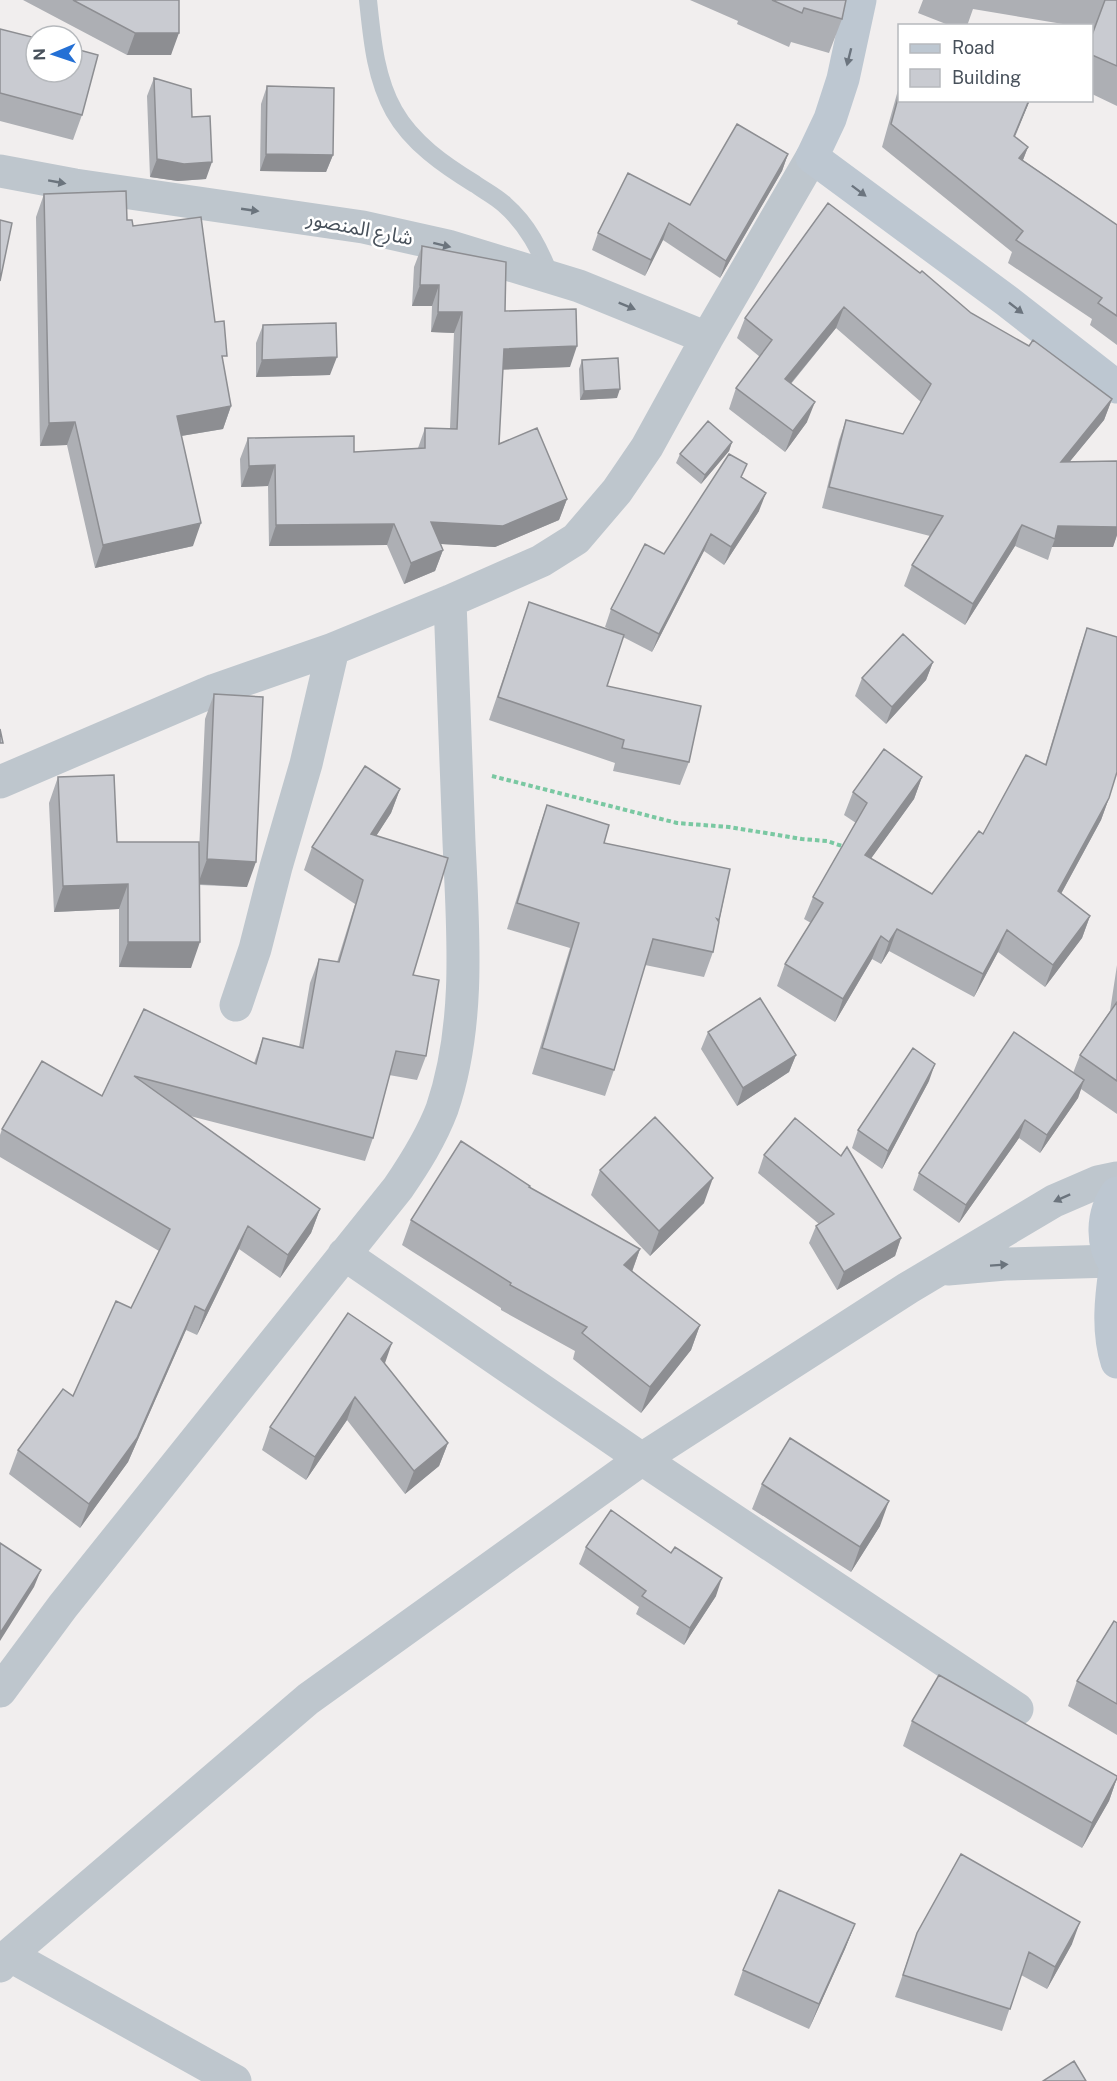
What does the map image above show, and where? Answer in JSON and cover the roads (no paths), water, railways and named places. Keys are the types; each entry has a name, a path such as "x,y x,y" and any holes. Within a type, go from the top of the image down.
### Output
{"street":[{"path":"0,782 215,690 333,649 450,601 541,561 576,539 618,491 647,447 812,157 830,119 843,79 860,0"},
{"path":"812,157 1117,387"},
{"name":"شارع المنصور","path":"0,171 75,185 363,227 448,246 579,286 707,338"},
{"path":"0,1691 63,1606 398,1188 424,1148 442,1109 454,1062 462,993 450,601"},
{"path":"236,1005 255,949 306,764 333,649"},
{"path":"236,2081 5,1961 308,1699 642,1459 908,1288 1054,1201 1098,1182 1117,1178"},
{"path":"1117,1193 1105,1220 1105,1241 1115,1263 1111,1293 1111,1325 1117,1362"},
{"path":"344,1254 642,1459 1017,1709"},
{"path":"940,1269 1005,1264 1115,1263"}],"lane":[{"path":"368,0 373,46 382,84 395,112 417,141 436,159 504,204 526,227 539,247 551,278"}]}
